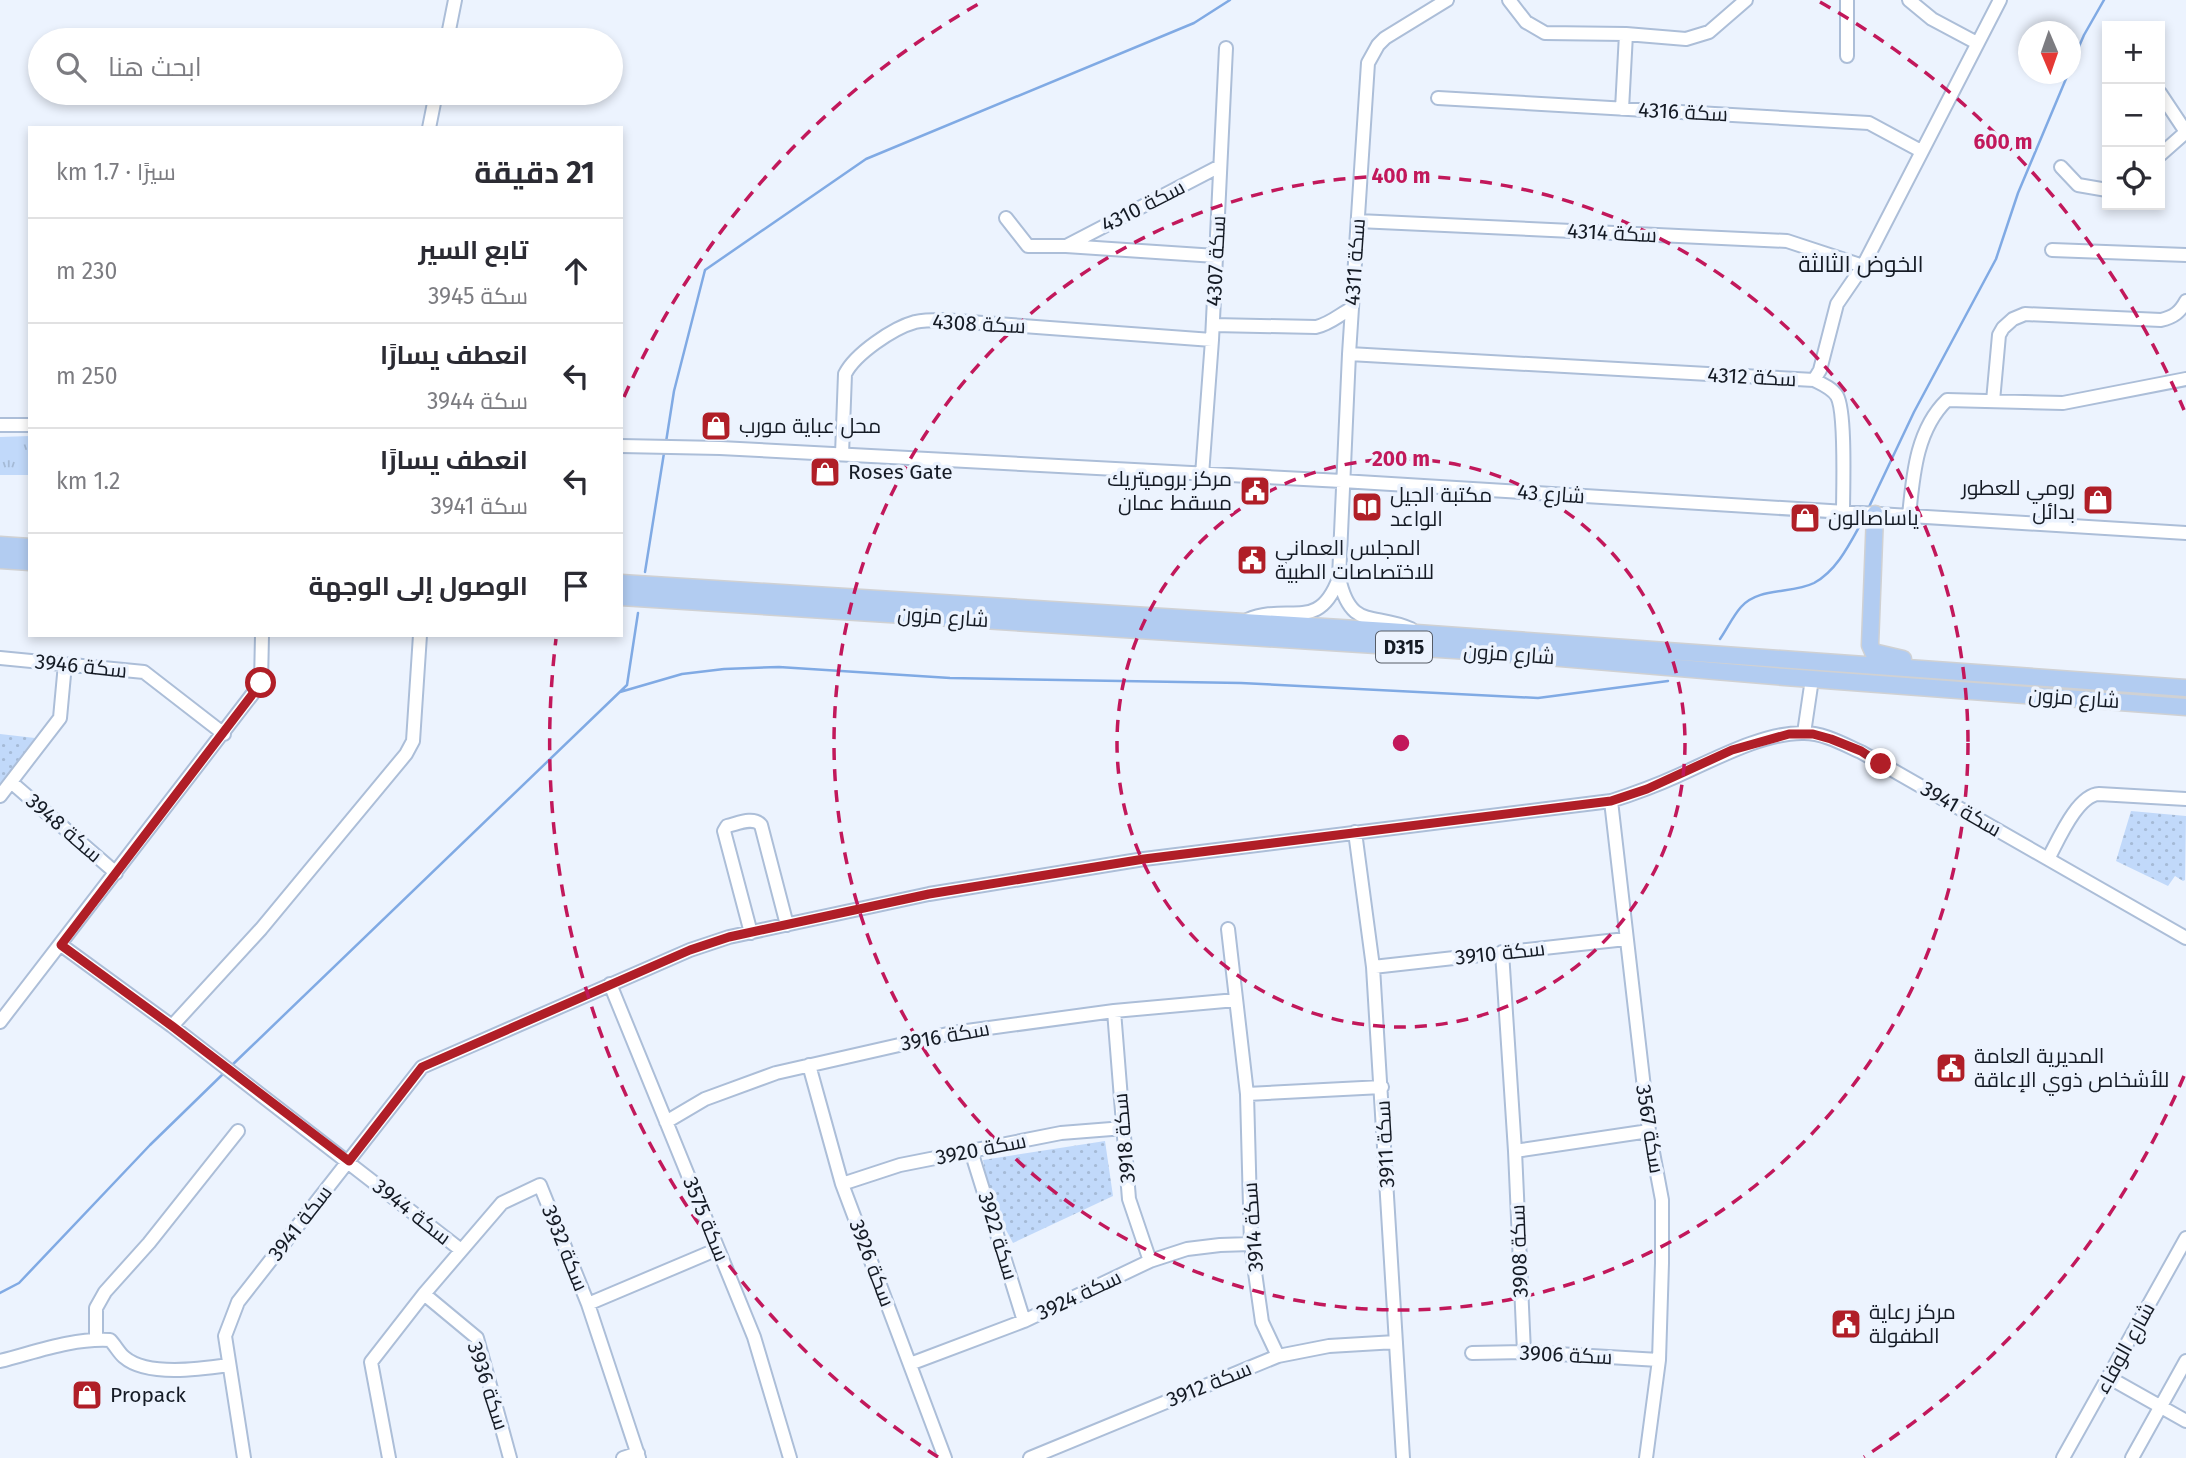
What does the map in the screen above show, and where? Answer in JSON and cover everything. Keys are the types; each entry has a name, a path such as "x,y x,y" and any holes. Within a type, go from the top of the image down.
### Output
{"main road":[{"path":"1875,514 1870,645 1873,652 1887,657 2037,677"},
{"path":"0,545 28,547"},
{"path":"0,560 28,562"},
{"name":"شارع مزون","path":"623,583 1243,621 2186,688"},
{"name":"شارع مزون","path":"623,597 1501,653 2186,706"}],"street":[{"path":"449,28 455,0"},
{"name":"سكة 4311","path":"1339,578 1349,354 1368,63 1385,38 1447,0"},
{"path":"1509,0 1526,22 1545,33 1626,34 1686,39 1709,32 1746,0"},
{"path":"1847,0 1847,56"},
{"path":"1909,0 1932,19 1977,43"},
{"name":"سكة 4312","path":"1349,354 1814,380 1821,370 1837,304 1863,265 2000,0"},
{"path":"1622,109 1626,34"},
{"name":"سكة 4307","path":"1202,475 1213,325 1226,48"},
{"name":"سكة 4316","path":"1438,98 1869,124 1921,151"},
{"path":"2165,100 2186,132 2165,151"},
{"path":"429,126 434,105"},
{"name":"سكة 4310","path":"1066,246 1220,166"},
{"path":"2061,167 2078,185 2102,189"},
{"name":"سكة 4310","path":"1006,218 1028,246 1216,256"},
{"name":"سكة 4314","path":"1358,221 1787,242 1863,265"},
{"path":"2052,250 2186,255"},
{"path":"1993,401 1999,335 2016,317 2043,314 2161,320 2173,317 2186,301"},
{"path":"1213,325 1316,327 1329,324 1352,308"},
{"name":"سكة 4308","path":"842,454 845,374 850,363 900,328 913,323 942,320 1212,340"},
{"path":"1909,516 1919,449 1943,404 1954,399 2063,403 2186,379"},
{"path":"1814,380 1828,387 1838,400 1843,444 1843,512"},
{"path":"0,425 28,425"},
{"name":"شارع 43","path":"623,446 842,454 1342,481 2186,533"},
{"path":"1243,621 1272,613 1304,613 1316,610 1330,598 1339,578"},
{"path":"1339,578 1346,599 1357,613 1366,618 1398,624 1418,633"},
{"path":"0,1022 261,683 262,637"},
{"path":"172,1026 261,929 406,754 413,741 420,637"},
{"name":"سكة 3946","path":"0,658 144,672 224,734"},
{"name":"سكة 3948","path":"0,796 60,718 65,664"},
{"path":"1804,733 1812,679"},
{"name":"سكة 3941","path":"244,1458 225,1336 238,1302 422,1067 690,950 751,933 929,894 1131,861 1611,801 1647,789 1732,750 1789,734 1804,733 1831,739 1861,751 2184,934"},
{"name":"سكة 3948","path":"11,782 116,873"},
{"path":"2048,859 2079,804 2090,796 2186,799"},
{"name":"سكة 3567","path":"1611,801 1649,1131 1662,1200 1659,1360 1646,1458"},
{"path":"751,933 724,831 727,826 752,820 761,825 788,925"},
{"name":"سكة 3911","path":"1355,832 1373,967 1403,1458"},
{"name":"سكة 3914","path":"1228,929 1247,1094 1251,1244 1262,1322 1278,1356"},
{"name":"سكة 3910","path":"1373,967 1626,939"},
{"name":"سكة 3944","path":"61,945 172,1026 461,1250"},
{"name":"سكة 3908","path":"1502,952 1524,1352"},
{"name":"سكة 3575","path":"610,984 754,1336 790,1458"},
{"name":"سكة 3916","path":"666,1122 705,1098 776,1073 952,1033 1114,1011 1236,1000"},
{"name":"سكة 3918","path":"1114,1011 1129,1199 1150,1261"},
{"name":"سكة 3926","path":"809,1065 842,1184 945,1458"},
{"path":"1247,1094 1382,1087"},
{"name":"سكة 3920","path":"842,1184 900,1165 1061,1133 1124,1128"},
{"path":"96,1340 96,1308 105,1292 149,1243 237,1131"},
{"path":"1515,1151 1649,1131"},
{"name":"سكة 3922","path":"971,1151 1024,1321"},
{"name":"سكة 3932","path":"389,1458 371,1362 424,1294 502,1203 540,1185 588,1304 638,1455"},
{"name":"شارع الوفاء","path":"2063,1458 2186,1238"},
{"name":"سكة 3924","path":"910,1364 1024,1321 1150,1261 1188,1249 1251,1244"},
{"name":"سكة 3932","path":"588,1304 718,1249"},
{"name":"سكة 3936","path":"424,1294 477,1338 510,1458"},
{"path":"0,1361 76,1340 110,1340 124,1358 148,1367 187,1371 228,1365"},
{"name":"سكة 3912","path":"1030,1458 1278,1356 1329,1346 1396,1342"},
{"name":"سكة 3906","path":"1472,1353 1524,1352 1659,1360"},
{"path":"2132,1458 2186,1361"},
{"path":"2108,1377 2186,1421"},
{"path":"623,1458 638,1455"}],"green space":[{"path":"28,436 28,475 0,475 0,437"},
{"path":"0,734 35,738 0,784"},
{"path":"2131,811 2186,816 2185,880 2175,876 2168,886 2116,861"},
{"path":"1105,1141 1113,1196 1013,1243 991,1202 983,1160"}],"waterway":[{"path":"666,442 674,391 705,270 866,159 1194,23 1230,0"},
{"path":"2081,42 2104,0"},
{"path":"1868,509 1914,412 1996,259 2018,193 2064,84"},
{"path":"645,572 664,453"},
{"path":"1720,639 1738,611 1756,596 1805,586 1823,577 1843,554 1864,518"},
{"path":"230,1067 627,685 638,613"},
{"path":"620,692 682,674 779,667 950,678 1241,683 1538,698 1668,681"},
{"path":"0,1293 19,1283 150,1145 225,1072"}],"place":[{"name":"محل عباية مورب","path":"716,426"},
{"name":"Roses Gate","path":"825,472"},
{"name":"مركز بروميتريك مسقط عمان","path":"1255,491"},
{"name":"رومي للعطور بدائل","path":"2098,500"},
{"name":"مكتبة الجيل الواعد","path":"1367,507"},
{"name":"ياساصالون","path":"1805,518"},
{"name":"المجلس العماني للاختصاصات الطبية","path":"1252,560"},
{"name":"المديرية العامة للأشخاص ذوي الإعاقة","path":"1951,1068"},
{"name":"مركز رعاية الطفولة","path":"1846,1324"},
{"name":"Propack","path":"87,1395"}],"district":[{"name":"الخوض الثالثة","path":"1861,264"}],"route":[{"path":"261,683 61,945 349,1161 422,1067 690,950 729,937 929,894 1144,859 1611,801 1678,776 1732,750 1789,734 1813,734 1831,739 1861,751 1881,764"}]}
